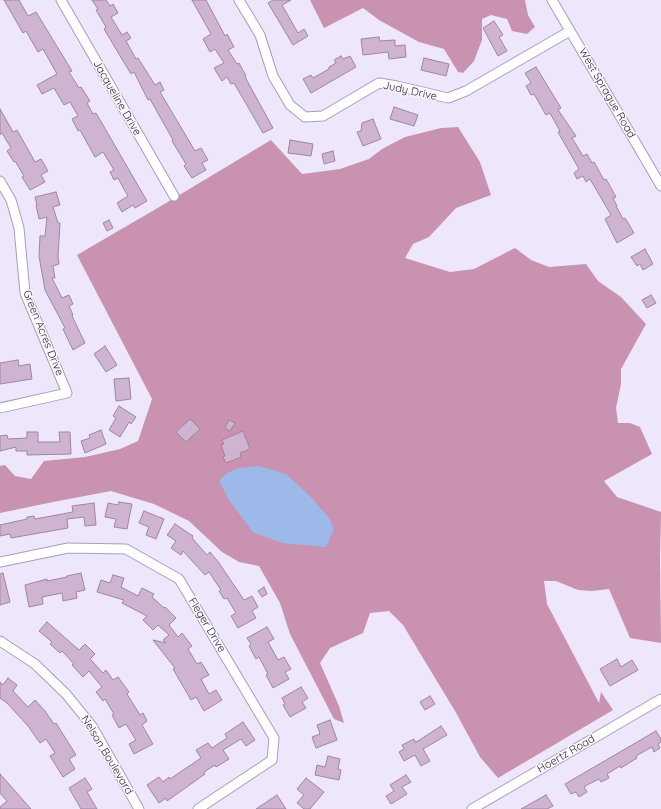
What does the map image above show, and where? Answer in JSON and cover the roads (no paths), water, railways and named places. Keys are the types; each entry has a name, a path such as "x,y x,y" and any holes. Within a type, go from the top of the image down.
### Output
{"street":[{"name":"Jacqueline Drive","path":"61,0 174,196"},
{"name":"Judy Drive","path":"238,0 260,35 276,82 290,105 305,117 322,116 379,83 448,98 466,91 570,31"},
{"name":"West Sprague Road","path":"552,0 661,186"},
{"name":"Green Acres Drive","path":"0,181 11,200 19,228 25,293 68,393 0,408"},
{"name":"Fleger Drive","path":"0,562 68,548 126,549 179,579 274,738 272,760 198,809"},
{"name":"Nelson Boulevard","path":"0,641 34,664 66,694 92,726 139,809"},
{"name":"Hoertz Road","path":"472,809 661,699"}],"water":[{"path":"259,466 286,474 311,497 329,518 334,529 326,547 282,543 253,532 229,500 219,481 227,473 239,468"}]}
